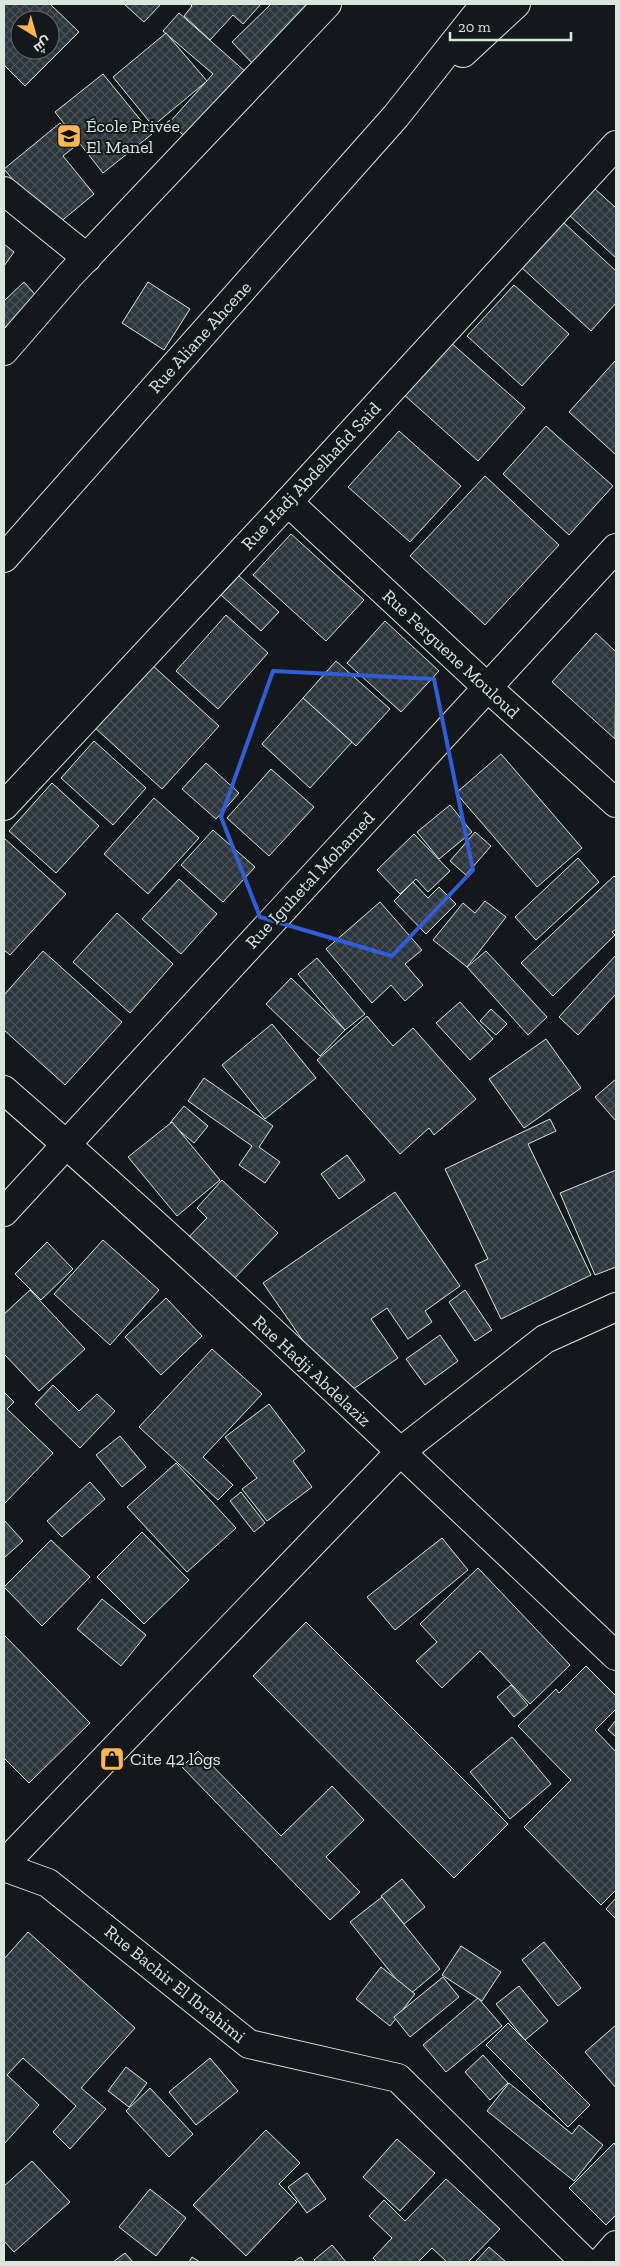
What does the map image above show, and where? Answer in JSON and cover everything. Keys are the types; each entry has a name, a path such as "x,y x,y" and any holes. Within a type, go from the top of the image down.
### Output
{"street":[{"path":"4,351 86,258 328,4"},
{"name":"Rue Aliane Ahcene","path":"4,558 396,116 485,4"},
{"name":"Rue Aliane Ahcene","path":"396,116 516,4"},
{"name":"Rue Hadj Abdelhafid Said","path":"4,806 288,502 616,145"},
{"path":"4,191 86,258"},
{"name":"Rue Ferguene Mouloud","path":"288,502 616,804"},
{"name":"Rue Iguhetal Mohamed","path":"4,1212 616,548"},
{"name":"Rue Hadji Abdelaziz","path":"4,1090 400,1452 616,1656"},
{"path":"4,1865 400,1452 545,1339 616,1307"},
{"name":"Rue Bachir El Ibrahimi","path":"4,1865 48,1883 249,2044 398,2078 586,2262"},
{"path":"600,2262 616,2245"}],"highlighted area":[{"path":"273,671 434,679 473,870 392,956 260,917 221,817"}],"building":[{"path":"4,4 50,4 56,10 10,10 10,60 51,60 25,86 4,65"},
{"path":"124,4 161,4 144,22"},
{"path":"190,4 261,4 243,24 233,15 210,40 184,16 192,6"},
{"path":"271,4 314,4 253,64 232,42"},
{"path":"179,13 247,73 188,139 169,123 213,74 163,31"},
{"path":"60,14 79,32 60,51"},
{"path":"166,33 207,81 153,126 113,77"},
{"path":"103,74 152,134 103,173 55,112"},
{"path":"60,123 78,144 63,156 94,194 53,228 4,169"},
{"path":"594,188 616,208 616,258 569,215"},
{"path":"562,221 616,271 616,303 591,331 521,267"},
{"path":"4,244 14,252 4,266"},
{"path":"24,282 40,300 4,334 4,301"},
{"path":"148,282 190,309 164,350 122,323"},
{"path":"514,285 569,334 522,386 467,336"},
{"path":"449,341 525,408 478,461 402,393"},
{"path":"616,361 616,455 569,412"},
{"path":"546,426 613,486 569,535 503,474"},
{"path":"399,431 461,486 410,542 348,487"},
{"path":"485,476 559,545 485,625 410,556"},
{"path":"291,534 364,600 326,641 253,575"},
{"path":"239,576 279,612 261,631 221,595"},
{"path":"226,615 268,653 218,709 176,671"},
{"path":"385,621 439,671 401,712 347,663"},
{"path":"596,633 616,652 615,739 552,682"},
{"path":"336,661 390,709 356,746 303,698"},
{"path":"151,664 219,726 162,789 94,727"},
{"path":"303,698 352,742 310,788 262,744"},
{"path":"94,741 146,788 113,825 61,778"},
{"path":"501,754 582,848 537,887 456,793"},
{"path":"206,763 239,793 216,819 182,789"},
{"path":"271,769 314,807 269,856 227,818"},
{"path":"52,783 99,826 56,873 9,831"},
{"path":"154,798 199,838 148,894 104,854"},
{"path":"450,805 472,832 439,859 417,832"},
{"path":"213,830 255,867 223,902 181,865"},
{"path":"475,832 491,846 466,875 450,861"},
{"path":"414,834 450,871 428,892 416,879 400,894 377,870"},
{"path":"4,838 66,894 10,955 4,950"},
{"path":"578,858 599,882 536,940 515,917"},
{"path":"614,876 616,878 616,929 612,932 615,935 553,996 521,963"},
{"path":"179,879 217,914 181,954 142,919"},
{"path":"413,882 428,898 439,887 456,904 426,934 394,901"},
{"path":"485,901 506,917 467,967 433,940 463,903 475,913"},
{"path":"380,902 422,950 405,964 423,985 405,1001 391,985 372,1003 326,949"},
{"path":"117,913 173,964 130,1013 73,962"},
{"path":"43,951 122,1022 65,1085 4,1030 4,995"},
{"path":"486,951 547,1017 528,1035 467,967"},
{"path":"616,955 616,994 578,1035 559,1017"},
{"path":"317,958 365,1014 345,1030 298,974"},
{"path":"291,978 345,1030 320,1056 266,1004"},
{"path":"460,1002 493,1039 470,1060 436,1023"},
{"path":"491,1009 507,1024 496,1035 480,1021"},
{"path":"367,1016 393,1046 413,1028 476,1099 434,1135 429,1128 400,1154 317,1060"},
{"path":"272,1024 316,1078 265,1119 222,1065"},
{"path":"546,1039 581,1088 524,1128 489,1079"},
{"path":"204,1078 273,1126 259,1147 280,1162 265,1183 239,1165 252,1146 188,1101"},
{"path":"616,1079 616,1121 595,1097"},
{"path":"184,1106 208,1126 194,1143 170,1123"},
{"path":"550,1119 556,1131 528,1144 591,1275 501,1319 475,1265 488,1259 445,1169"},
{"path":"172,1122 220,1180 177,1216 128,1157"},
{"path":"347,1155 365,1180 339,1199 321,1174"},
{"path":"616,1170 616,1267 595,1275 560,1193"},
{"path":"222,1180 278,1233 230,1283 185,1241 207,1218 197,1208"},
{"path":"395,1192 460,1286 425,1311 432,1322 408,1339 387,1308 371,1319 398,1358 342,1397 263,1283"},
{"path":"103,1240 159,1290 110,1345 54,1294"},
{"path":"47,1242 73,1269 41,1300 15,1274"},
{"path":"30,1290 85,1349 39,1391 4,1354 4,1314"},
{"path":"465,1290 492,1330 475,1341 449,1302"},
{"path":"166,1298 202,1336 161,1375 125,1337"},
{"path":"440,1335 458,1361 425,1385 406,1359"},
{"path":"212,1349 262,1394 203,1457 233,1485 218,1500 139,1427"},
{"path":"53,1385 79,1411 97,1394 115,1411 80,1448 35,1404"},
{"path":"4,1392 14,1402 7,1409 53,1453 4,1504"},
{"path":"269,1404 305,1451 293,1461 312,1487 267,1521 242,1489 257,1478 225,1437"},
{"path":"120,1436 146,1467 122,1487 96,1455"},
{"path":"176,1463 236,1528 187,1572 127,1507"},
{"path":"90,1482 105,1499 62,1537 47,1521"},
{"path":"241,1492 265,1523 254,1532 230,1501"},
{"path":"4,1520 23,1541 4,1558"},
{"path":"142,1532 189,1580 144,1624 97,1577"},
{"path":"442,1538 468,1570 395,1630 367,1597"},
{"path":"51,1540 90,1577 42,1626 4,1587"},
{"path":"478,1568 570,1665 530,1704 480,1651 442,1688 416,1661 437,1642 420,1624"},
{"path":"102,1599 146,1635 121,1666 77,1629"},
{"path":"306,1622 508,1824 454,1878 253,1676"},
{"path":"4,1635 90,1723 29,1783 4,1758"},
{"path":"586,1666 616,1696 616,1709 595,1730 616,1752 616,1890 601,1905 524,1827 571,1780 518,1726 556,1689 559,1693"},
{"path":"511,1685 528,1705 514,1717 497,1697"},
{"path":"616,1720 616,1737 608,1730"},
{"path":"512,1737 551,1784 510,1819 470,1772"},
{"path":"198,1751 281,1836 332,1786 364,1820 326,1857 360,1892 330,1920 182,1767"},
{"path":"402,1879 425,1907 404,1924 381,1896"},
{"path":"382,1897 440,1969 409,1995 350,1922"},
{"path":"616,1898 616,1919 606,1909"},
{"path":"28,1932 135,2028 81,2088 106,2109 70,2149 53,2132 76,2106 23,2058 7,2075 39,2105 4,2144 4,1959"},
{"path":"544,1942 581,1988 558,2006 522,1960"},
{"path":"461,1946 501,1972 482,2001 442,1975"},
{"path":"381,1967 415,1994 390,2026 356,1999"},
{"path":"443,1977 459,1997 410,2037 394,2017"},
{"path":"519,1986 548,2021 525,2040 496,2004"},
{"path":"478,1998 502,2026 446,2072 423,2045"},
{"path":"508,2023 590,2105 568,2127 486,2045"},
{"path":"616,2025 616,2088 585,2052"},
{"path":"483,2055 508,2083 490,2100 465,2072"},
{"path":"210,2058 238,2091 196,2125 169,2092"},
{"path":"126,2067 147,2083 129,2107 108,2091"},
{"path":"509,2083 572,2134 579,2125 603,2145 574,2181 487,2111"},
{"path":"150,2088 193,2134 169,2157 126,2111"},
{"path":"266,2130 300,2163 279,2184 297,2202 246,2256 193,2205"},
{"path":"397,2139 435,2173 400,2211 363,2177"},
{"path":"614,2143 616,2146 616,2215 606,2225 569,2188"},
{"path":"32,2161 70,2202 14,2252 4,2241 4,2186"},
{"path":"307,2173 326,2199 307,2213 288,2187"},
{"path":"446,2179 500,2229 468,2262 447,2262 432,2248 418,2262 377,2262 373,2258 392,2238 369,2216 384,2200 405,2221"},
{"path":"150,2189 186,2218 156,2256 119,2227"},
{"path":"332,2245 346,2262 316,2262 314,2260"},
{"path":"489,2247 506,2262 475,2262"},
{"path":"125,2253 133,2262 113,2262"},
{"path":"192,2257 200,2262 189,2262"},
{"path":"301,2257 304,2262 293,2262"}],"place":[{"name":"École Privée El Manel","path":"69,136"},
{"name":"Cite 42 logs","path":"112,1759"}]}
